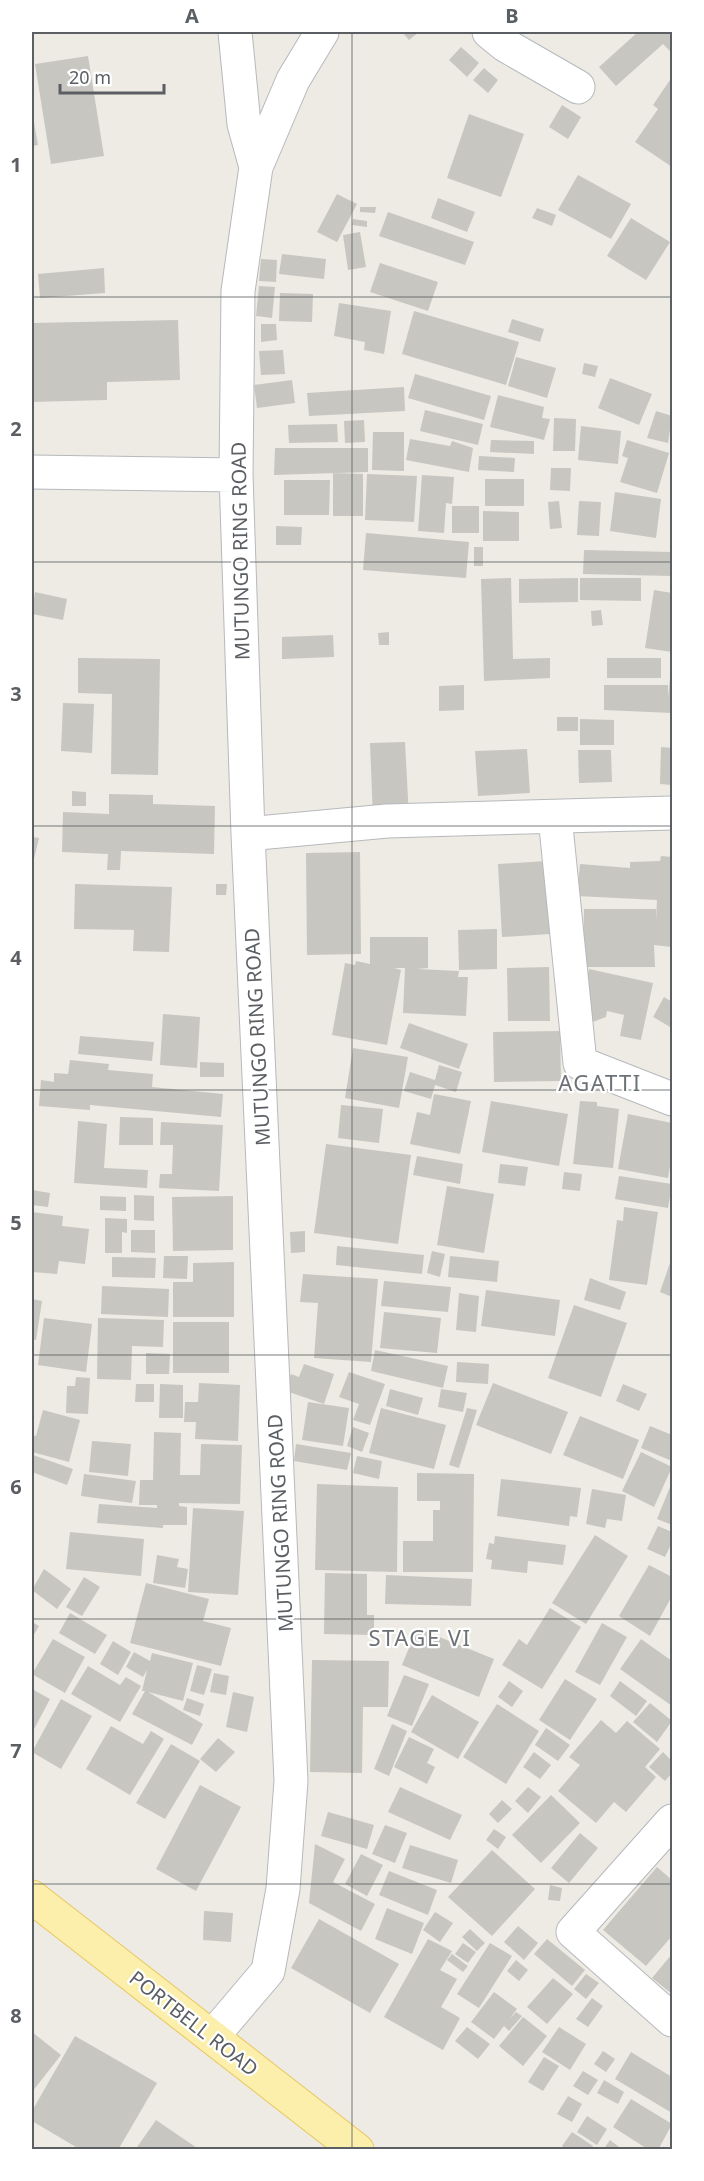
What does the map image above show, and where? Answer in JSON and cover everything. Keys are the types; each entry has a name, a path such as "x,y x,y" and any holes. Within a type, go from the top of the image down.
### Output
{"main road":[{"name":"PORTBELL ROAD","path":"32,1897 212,2037 340,2144"}],"street":[{"path":"236,32 244,124 256,167"},
{"name":"MUTUNGO RING ROAD","path":"212,2037 268,1971 283,1890 291,1781 248,834 236,475 238,291 256,167 293,80 322,32"},
{"path":"489,32 505,45 578,87"},
{"path":"32,472 236,475"},
{"path":"248,834 387,821 672,813"},
{"path":"555,817 580,1063 672,1099"},
{"path":"672,1821 573,1932 672,2020"}],"building":[{"path":"402,32 419,32 409,40"},
{"path":"638,32 668,32 672,36 672,53 663,44 616,86 599,67"},
{"path":"461,47 479,63 467,77 449,60"},
{"path":"88,56 104,156 51,164 35,64"},
{"path":"484,68 498,80 488,93 473,80"},
{"path":"672,77 672,167 635,142 658,109 653,105"},
{"path":"562,105 581,117 568,139 549,127"},
{"path":"32,111 38,145 32,146"},
{"path":"469,114 524,134 501,197 447,178"},
{"path":"578,175 631,204 611,239 558,210"},
{"path":"337,194 357,204 337,242 317,232"},
{"path":"438,198 475,212 467,232 431,218"},
{"path":"360,207 376,207 375,213 360,212"},
{"path":"537,208 556,215 552,226 532,218"},
{"path":"388,212 474,242 465,265 379,236"},
{"path":"631,218 670,242 646,280 607,256"},
{"path":"353,219 367,221 367,227 352,225"},
{"path":"360,232 366,267 348,270 343,235"},
{"path":"282,254 326,259 324,279 279,274"},
{"path":"261,259 277,260 276,282 259,281"},
{"path":"380,263 438,282 428,311 370,292"},
{"path":"104,268 105,293 40,298 38,274"},
{"path":"259,286 275,287 272,318 256,316"},
{"path":"280,293 313,294 312,322 279,321"},
{"path":"339,303 391,311 384,354 364,350 365,342 334,336"},
{"path":"414,311 519,342 506,385 402,354"},
{"path":"512,319 544,329 540,342 508,332"},
{"path":"178,320 180,380 107,382 107,400 32,402 32,323"},
{"path":"261,324 276,324 277,340 261,342"},
{"path":"283,350 285,374 261,375 259,351"},
{"path":"516,357 556,368 547,398 508,386"},
{"path":"584,363 598,366 595,377 582,374"},
{"path":"415,374 491,396 484,420 408,398"},
{"path":"610,378 652,394 639,425 598,408"},
{"path":"292,380 295,403 257,408 254,385"},
{"path":"404,387 405,411 309,416 307,393"},
{"path":"498,395 544,407 542,418 550,419 544,440 490,427"},
{"path":"425,410 483,424 478,445 420,431"},
{"path":"656,411 672,416 668,443 647,438"},
{"path":"554,418 576,419 575,451 553,451"},
{"path":"364,420 365,442 345,443 344,421"},
{"path":"337,424 338,442 289,443 288,425"},
{"path":"581,426 621,431 618,464 578,460"},
{"path":"373,432 404,432 404,471 372,470"},
{"path":"410,439 450,446 452,441 473,448 469,472 406,460"},
{"path":"491,440 534,441 534,454 490,452"},
{"path":"627,440 669,453 657,493 620,482 628,458 622,456"},
{"path":"275,448 368,448 368,472 274,475"},
{"path":"479,456 515,458 514,472 478,470"},
{"path":"551,468 571,468 570,491 550,490"},
{"path":"333,473 363,474 363,516 333,516"},
{"path":"367,474 417,476 414,522 365,520"},
{"path":"422,475 454,477 452,504 446,503 444,533 418,531"},
{"path":"485,479 524,479 524,506 485,506"},
{"path":"284,480 330,480 329,515 284,515"},
{"path":"615,492 661,499 656,538 610,531"},
{"path":"559,501 562,528 550,529 548,502"},
{"path":"579,501 601,502 599,536 577,535"},
{"path":"452,506 479,506 479,533 452,533"},
{"path":"483,511 519,512 519,541 483,541"},
{"path":"276,526 302,527 301,545 276,545"},
{"path":"366,533 469,542 466,578 363,570"},
{"path":"474,547 483,547 483,566 474,566"},
{"path":"584,550 672,552 672,576 583,574"},
{"path":"511,578 513,659 550,658 550,678 484,681 481,579"},
{"path":"578,578 578,602 519,603 519,579"},
{"path":"580,578 641,578 641,601 580,600"},
{"path":"654,590 672,593 672,652 645,648"},
{"path":"35,592 67,599 63,620 32,614"},
{"path":"601,610 603,625 592,626 591,611"},
{"path":"389,632 389,645 379,645 378,633"},
{"path":"333,635 334,657 282,659 282,637"},
{"path":"78,658 160,659 158,775 111,774 112,694 78,693"},
{"path":"607,658 661,658 661,678 607,678"},
{"path":"671,667 672,713 604,710 604,685 668,685 668,698"},
{"path":"464,685 464,710 439,711 439,686"},
{"path":"63,703 94,704 92,753 61,751"},
{"path":"557,717 578,717 578,731 557,731"},
{"path":"580,719 614,720 614,745 580,745"},
{"path":"405,742 409,817 373,818 370,743"},
{"path":"661,747 672,748 672,785 660,784"},
{"path":"527,749 530,793 478,796 475,751"},
{"path":"578,750 611,750 612,782 579,783"},
{"path":"72,791 86,792 86,806 72,806"},
{"path":"109,794 153,795 153,804 215,806 214,854 121,851 120,870 107,870 108,854 62,852 63,812 109,814"},
{"path":"32,837 39,838 32,867"},
{"path":"360,852 361,954 307,955 306,853"},
{"path":"661,856 672,857 672,947 654,945 655,967 583,967 584,909 656,909 656,921 657,900 577,896 580,864 630,868 630,862 660,861"},
{"path":"546,861 550,934 502,937 498,864"},
{"path":"75,884 172,887 169,952 133,951 134,930 74,929"},
{"path":"216,884 227,884 226,895 216,895"},
{"path":"497,929 497,969 459,970 458,930"},
{"path":"370,937 428,937 428,968 417,969 459,971 458,977 468,977 466,1016 403,1013 405,968 394,968 401,970 387,1045 332,1035 345,963 355,965 356,961 370,964"},
{"path":"549,967 550,1021 508,1021 507,968"},
{"path":"589,969 653,983 641,1040 620,1036 624,1015 607,1011 606,1017 590,1023 580,1012"},
{"path":"664,997 672,1002 672,1028 653,1017"},
{"path":"163,1014 200,1017 197,1068 160,1065"},
{"path":"409,1023 468,1044 459,1069 400,1048"},
{"path":"560,1031 561,1081 494,1082 493,1032"},
{"path":"80,1036 154,1042 152,1061 78,1054"},
{"path":"353,1048 408,1057 399,1108 345,1098"},
{"path":"70,1060 109,1064 108,1070 153,1074 152,1087 223,1094 221,1117 90,1105 90,1110 39,1106 41,1080 54,1082 54,1073 68,1074"},
{"path":"200,1062 224,1063 224,1077 200,1077"},
{"path":"439,1065 462,1072 456,1092 435,1085 431,1099 404,1091 410,1072 435,1080"},
{"path":"434,1094 471,1101 460,1154 410,1144 417,1112 430,1115"},
{"path":"491,1101 568,1114 559,1166 482,1152"},
{"path":"580,1101 597,1102 597,1106 619,1109 613,1168 573,1164"},
{"path":"341,1105 383,1109 379,1143 338,1138"},
{"path":"628,1114 672,1123 672,1154 668,1178 618,1169"},
{"path":"120,1117 153,1118 153,1145 119,1145"},
{"path":"78,1121 107,1124 104,1168 148,1170 147,1188 74,1183"},
{"path":"161,1122 223,1125 219,1191 159,1188 160,1174 172,1174 173,1145 160,1145"},
{"path":"326,1144 411,1155 398,1244 314,1233"},
{"path":"417,1156 463,1164 460,1184 413,1175"},
{"path":"500,1164 528,1167 525,1186 498,1183"},
{"path":"564,1172 582,1174 580,1191 562,1189"},
{"path":"619,1176 672,1184 668,1208 615,1199"},
{"path":"447,1186 494,1194 484,1253 437,1245"},
{"path":"32,1190 50,1193 48,1207 32,1205"},
{"path":"134,1195 154,1196 154,1221 134,1220"},
{"path":"100,1196 126,1197 126,1211 100,1210"},
{"path":"233,1196 233,1250 173,1251 172,1197"},
{"path":"624,1207 658,1212 647,1285 609,1280 617,1220 623,1221"},
{"path":"32,1212 63,1216 62,1226 89,1229 85,1264 59,1261 57,1274 32,1272"},
{"path":"105,1218 127,1219 127,1233 122,1232 122,1253 105,1253"},
{"path":"131,1230 155,1230 155,1253 131,1252"},
{"path":"305,1231 305,1252 291,1253 290,1232"},
{"path":"337,1246 424,1255 422,1274 336,1265"},
{"path":"432,1251 445,1254 440,1277 427,1273"},
{"path":"164,1256 188,1256 187,1279 163,1278"},
{"path":"450,1256 499,1261 497,1282 448,1277"},
{"path":"112,1257 156,1258 155,1278 112,1277"},
{"path":"672,1257 672,1297 660,1292"},
{"path":"234,1262 234,1317 173,1317 173,1282 193,1282 193,1263"},
{"path":"303,1274 378,1279 371,1362 314,1358 318,1303 300,1302"},
{"path":"590,1278 626,1292 620,1310 584,1300"},
{"path":"384,1281 451,1287 448,1312 381,1306"},
{"path":"102,1286 169,1289 168,1317 101,1314"},
{"path":"486,1290 560,1300 555,1336 481,1326"},
{"path":"459,1293 479,1296 476,1332 456,1330"},
{"path":"32,1299 42,1301 36,1340 32,1339"},
{"path":"574,1305 627,1323 601,1397 548,1378"},
{"path":"384,1312 441,1318 437,1353 380,1348"},
{"path":"44,1318 92,1324 86,1372 38,1365"},
{"path":"98,1318 164,1320 163,1347 132,1346 131,1380 97,1379"},
{"path":"173,1322 229,1322 229,1373 173,1373"},
{"path":"375,1350 448,1366 443,1388 371,1371"},
{"path":"146,1353 170,1354 169,1374 146,1374"},
{"path":"457,1362 489,1364 488,1384 456,1382"},
{"path":"304,1364 334,1374 324,1404 286,1391 291,1374 299,1377"},
{"path":"349,1372 385,1384 370,1425 353,1420 359,1404 339,1397"},
{"path":"76,1377 90,1378 88,1414 66,1413 67,1386 75,1386"},
{"path":"199,1383 240,1385 238,1441 195,1439 196,1422 184,1422 185,1402 198,1402"},
{"path":"493,1383 568,1412 551,1454 476,1425"},
{"path":"136,1384 154,1384 154,1402 135,1402"},
{"path":"160,1384 183,1385 183,1418 159,1418"},
{"path":"623,1384 647,1394 639,1411 616,1401"},
{"path":"390,1389 423,1398 418,1415 386,1406"},
{"path":"441,1389 467,1393 463,1412 438,1407"},
{"path":"308,1402 349,1408 343,1446 302,1440"},
{"path":"381,1408 446,1425 434,1469 369,1453"},
{"path":"467,1408 477,1410 459,1468 449,1465"},
{"path":"43,1410 80,1420 69,1462 32,1452 32,1435 36,1436"},
{"path":"580,1416 639,1440 623,1479 563,1455"},
{"path":"650,1426 672,1435 672,1461 641,1448"},
{"path":"353,1427 369,1433 362,1452 347,1446"},
{"path":"154,1432 181,1433 180,1475 200,1475 201,1444 242,1445 240,1504 179,1503 179,1506 187,1507 187,1525 163,1525 163,1528 97,1523 99,1504 157,1508 157,1505 139,1505 140,1480 153,1480"},
{"path":"92,1441 131,1444 128,1476 89,1472"},
{"path":"296,1444 351,1453 347,1470 294,1461"},
{"path":"641,1452 672,1467 654,1507 622,1491"},
{"path":"33,1455 73,1469 67,1485 32,1472"},
{"path":"357,1456 382,1461 379,1479 353,1473"},
{"path":"417,1473 474,1474 473,1572 403,1572 403,1541 433,1541 433,1510 440,1510 440,1501 417,1501"},
{"path":"84,1474 136,1481 132,1503 81,1496"},
{"path":"501,1479 581,1488 577,1517 570,1516 569,1526 497,1516"},
{"path":"672,1482 672,1525 657,1519"},
{"path":"317,1484 398,1487 397,1572 315,1570"},
{"path":"592,1489 626,1495 622,1521 607,1519 605,1528 586,1524"},
{"path":"193,1508 244,1511 238,1595 188,1592"},
{"path":"658,1526 672,1532 672,1542 665,1557 647,1549"},
{"path":"70,1532 144,1539 141,1576 66,1569"},
{"path":"595,1535 628,1556 586,1624 552,1603"},
{"path":"495,1536 566,1545 563,1565 528,1561 527,1573 491,1569 492,1560 486,1559 489,1543 494,1544"},
{"path":"157,1555 179,1559 177,1567 188,1569 185,1588 153,1583"},
{"path":"649,1565 672,1577 672,1596 650,1636 619,1616"},
{"path":"44,1569 71,1589 57,1609 32,1590"},
{"path":"325,1573 367,1574 367,1615 374,1615 374,1635 324,1634"},
{"path":"386,1575 472,1579 471,1606 385,1604"},
{"path":"84,1577 100,1587 82,1616 66,1607"},
{"path":"146,1583 209,1599 203,1621 231,1628 221,1666 130,1643"},
{"path":"550,1608 581,1627 542,1689 502,1665 519,1639 527,1645"},
{"path":"70,1613 107,1635 95,1654 59,1633"},
{"path":"32,1622 39,1626 32,1638"},
{"path":"602,1623 627,1637 600,1685 575,1672"},
{"path":"417,1628 494,1659 479,1697 402,1665"},
{"path":"53,1639 85,1657 65,1693 32,1674"},
{"path":"641,1639 672,1661 672,1706 620,1669"},
{"path":"113,1641 131,1652 118,1675 100,1664"},
{"path":"134,1652 150,1661 152,1653 193,1663 183,1701 148,1692 203,1724 192,1745 132,1714 145,1691 142,1691 147,1670 143,1677 126,1667"},
{"path":"312,1660 389,1661 388,1707 363,1707 362,1773 310,1772"},
{"path":"197,1665 212,1669 204,1695 190,1691"},
{"path":"88,1666 120,1685 126,1677 141,1686 120,1722 71,1694"},
{"path":"214,1673 229,1676 226,1695 210,1692"},
{"path":"404,1675 429,1684 412,1726 387,1716"},
{"path":"565,1679 597,1699 570,1740 539,1720"},
{"path":"509,1681 523,1691 512,1707 498,1697"},
{"path":"620,1681 647,1701 636,1716 610,1696"},
{"path":"32,1689 50,1699 32,1733"},
{"path":"233,1692 254,1697 247,1732 226,1727"},
{"path":"432,1695 479,1722 458,1759 411,1732"},
{"path":"187,1698 204,1704 200,1716 183,1710"},
{"path":"61,1699 92,1716 61,1769 32,1752"},
{"path":"650,1703 672,1721 657,1742 633,1722"},
{"path":"497,1704 539,1731 506,1784 463,1757"},
{"path":"601,1720 616,1733 627,1721 660,1749 645,1767 656,1777 626,1812 614,1802 596,1823 558,1791 580,1765 569,1757"},
{"path":"392,1724 407,1731 389,1776 374,1769"},
{"path":"111,1726 143,1744 151,1731 164,1739 130,1795 86,1769"},
{"path":"546,1728 570,1745 558,1761 535,1745"},
{"path":"409,1737 434,1749 427,1763 435,1767 427,1784 394,1767"},
{"path":"218,1738 235,1752 216,1772 200,1759"},
{"path":"171,1744 200,1761 165,1819 136,1803"},
{"path":"534,1752 551,1765 540,1779 523,1767"},
{"path":"663,1752 672,1761 672,1773 665,1781 649,1767"},
{"path":"200,1785 241,1807 196,1891 156,1869"},
{"path":"400,1787 462,1815 450,1840 388,1812"},
{"path":"528,1787 541,1797 528,1813 515,1801"},
{"path":"551,1795 580,1823 541,1863 512,1835"},
{"path":"502,1800 512,1809 498,1823 489,1814"},
{"path":"328,1812 374,1825 367,1849 321,1836"},
{"path":"385,1825 407,1833 395,1863 372,1854"},
{"path":"494,1829 506,1837 498,1849 486,1840"},
{"path":"580,1833 598,1848 569,1883 551,1868"},
{"path":"315,1844 345,1859 333,1882 375,1904 361,1931 309,1903"},
{"path":"410,1845 458,1860 451,1883 402,1868"},
{"path":"492,1850 535,1889 492,1936 448,1897"},
{"path":"361,1854 383,1865 367,1896 345,1884"},
{"path":"657,1867 672,1880 672,1936 646,1966 603,1930"},
{"path":"389,1871 437,1890 428,1915 379,1895"},
{"path":"550,1885 562,1888 560,1901 548,1900"},
{"path":"387,1908 424,1923 412,1954 375,1939"},
{"path":"204,1911 233,1913 231,1942 203,1940"},
{"path":"435,1912 453,1923 440,1942 423,1930"},
{"path":"319,1919 399,1964 370,2013 291,1968"},
{"path":"518,1926 538,1943 524,1960 504,1942"},
{"path":"470,1929 485,1943 477,1951 462,1937"},
{"path":"428,1939 452,1951 440,1970 457,1979 441,2007 460,2018 443,2050 384,2017"},
{"path":"547,1939 585,1970 572,1986 534,1954"},
{"path":"463,1943 476,1952 468,1963 455,1954"},
{"path":"490,1943 512,1956 479,2008 457,1994"},
{"path":"452,1954 468,1966 463,1972 447,1960"},
{"path":"672,1954 672,1994 652,1978"},
{"path":"516,1960 528,1970 519,1981 507,1971"},
{"path":"586,1974 599,1983 586,1999 574,1989"},
{"path":"553,1978 573,1994 547,2024 527,2007"},
{"path":"494,1992 517,2009 509,2020 516,2012 522,2016 509,2031 504,2026 494,2039 471,2022"},
{"path":"592,1998 603,2006 588,2027 576,2019"},
{"path":"523,2017 547,2036 523,2066 499,2046"},
{"path":"467,2027 490,2044 478,2059 455,2041"},
{"path":"559,2027 586,2044 570,2070 542,2052"},
{"path":"32,2032 61,2055 32,2092"},
{"path":"75,2036 157,2083 118,2150 81,2150 32,2121 32,2111"},
{"path":"603,2051 615,2059 606,2072 594,2064"},
{"path":"631,2052 672,2077 672,2113 615,2079"},
{"path":"544,2057 559,2066 543,2091 528,2082"},
{"path":"583,2071 598,2080 588,2095 573,2086"},
{"path":"604,2080 624,2092 618,2104 597,2093"},
{"path":"568,2096 582,2104 572,2122 557,2114"},
{"path":"631,2099 672,2124 658,2150 649,2150 613,2127"},
{"path":"587,2116 607,2129 597,2145 577,2132"},
{"path":"156,2120 200,2150 135,2150"},
{"path":"572,2132 593,2146 590,2150 568,2150 562,2146"},
{"path":"610,2140 623,2150 603,2150"}],"district":[{"name":"AGATTI","path":"600,1082"},
{"name":"STAGE VI","path":"420,1637"}]}
